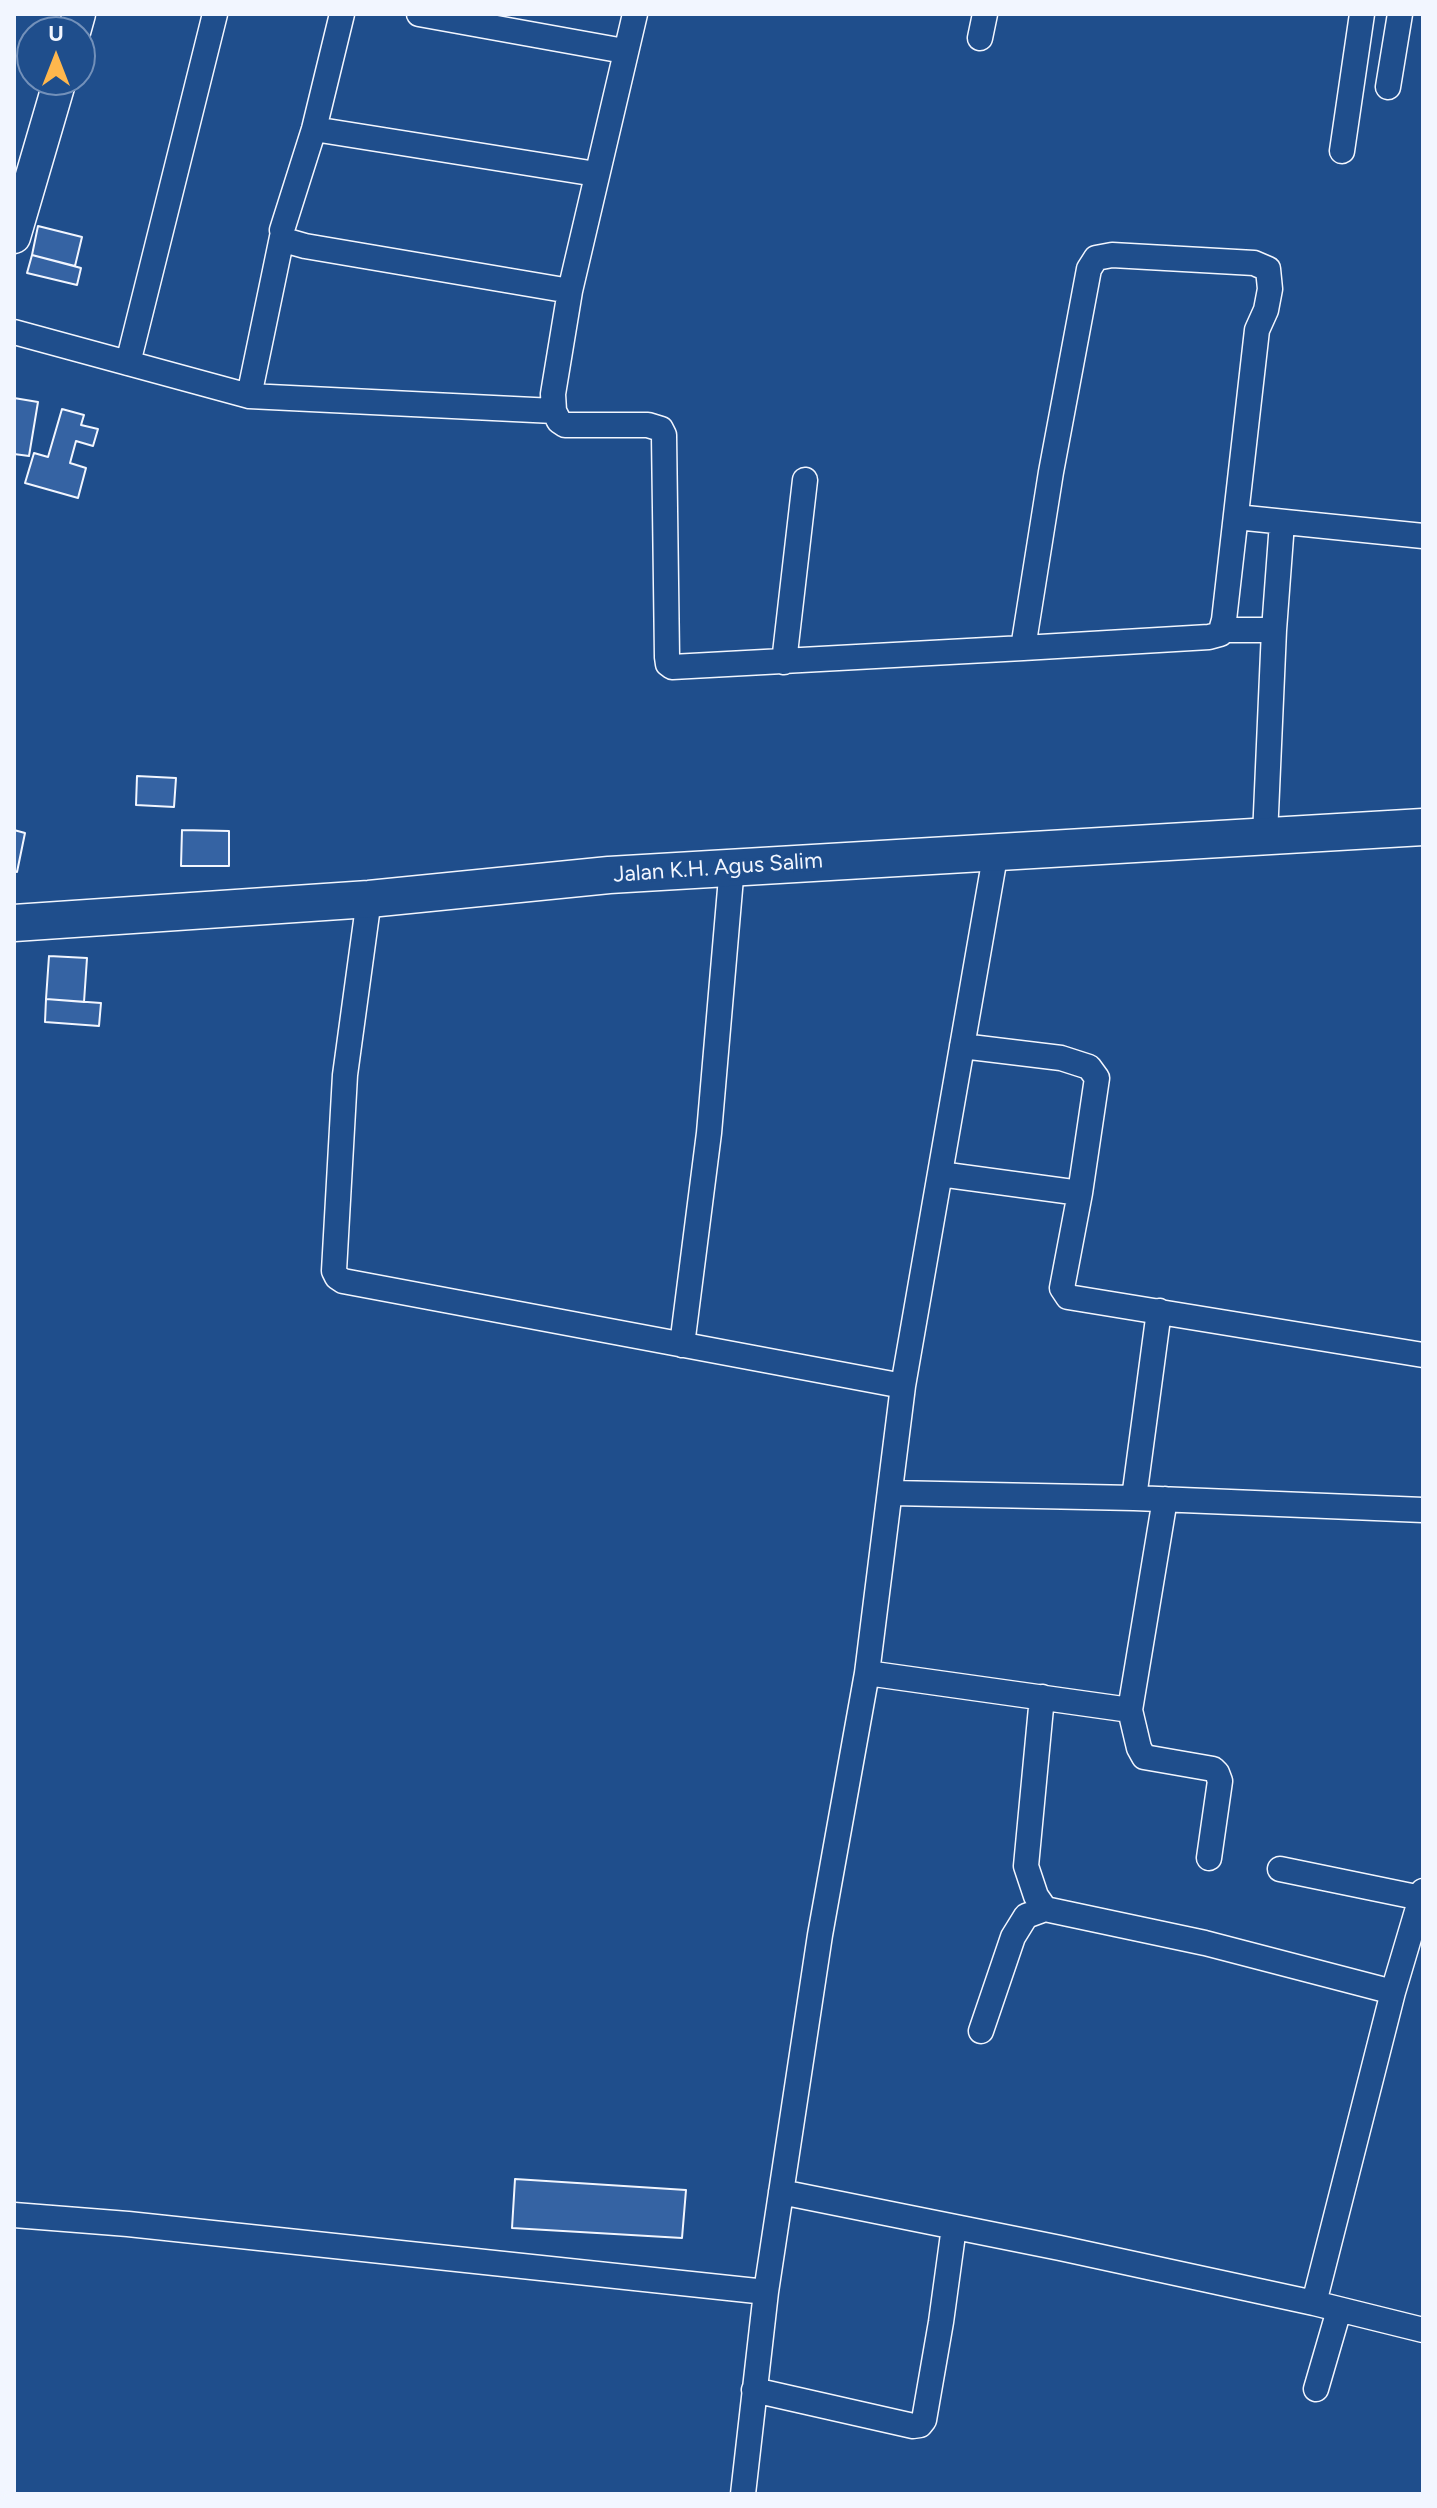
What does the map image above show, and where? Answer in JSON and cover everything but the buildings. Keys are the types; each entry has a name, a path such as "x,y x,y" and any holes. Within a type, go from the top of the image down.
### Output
{"highway":[{"name":"Jalan K.H. Agus Salim","path":"14,923 369,899 732,866 1423,827"}],"main road":[{"path":"14,237 55,96"}],"street":[{"path":"128,363 215,14"},
{"path":"249,396 282,230 314,129 342,14"},
{"path":"419,14 624,51"},
{"path":"635,14 570,291 553,394 554,411 565,425 648,425 661,429 664,435 668,664 672,667 685,668 1023,648 1216,636 1222,630 1257,330 1266,310 1270,289 1268,269 1254,263 1112,255 1096,258 1089,269 1072,354 1023,648"},
{"path":"1342,151 1362,14"},
{"path":"1388,87 1400,14"},
{"path":"314,129 596,174"},
{"path":"282,237 305,246 570,291"},
{"path":"14,332 249,396 554,411"},
{"path":"784,662 805,480"},
{"path":"1236,517 1423,536"},
{"path":"1265,836 1282,523"},
{"path":"1222,630 1274,630"},
{"path":"743,2494 766,2292 820,1935 867,1673 892,1493 903,1386 996,851"},
{"path":"682,1345 709,1133 732,866"},
{"path":"369,899 345,1075 334,1271 337,1277 343,1281 903,1386"},
{"path":"962,1046 1061,1058 1089,1067 1097,1078 1062,1288 1068,1297 1423,1355"},
{"path":"940,1174 1080,1193"},
{"path":"1134,1498 1159,1311"},
{"path":"892,1493 1134,1498 1423,1510"},
{"path":"1165,1499 1130,1710 1144,1757 1213,1769 1217,1773 1220,1781 1209,1858"},
{"path":"867,1673 1130,1710"},
{"path":"1042,1697 1026,1866 1036,1896 1045,1909"},
{"path":"1280,1869 1422,1895 1393,1992 1314,2303"},
{"path":"981,2031 1013,1937 1026,1916 1045,1909 1205,1943 1393,1992"},
{"path":"781,2192 1314,2303 1423,2330"},
{"path":"14,2215 99,2221 766,2292"},
{"path":"754,2390 913,2426 920,2425 924,2420 954,2227"},
{"path":"1316,2389 1339,2310"}]}
